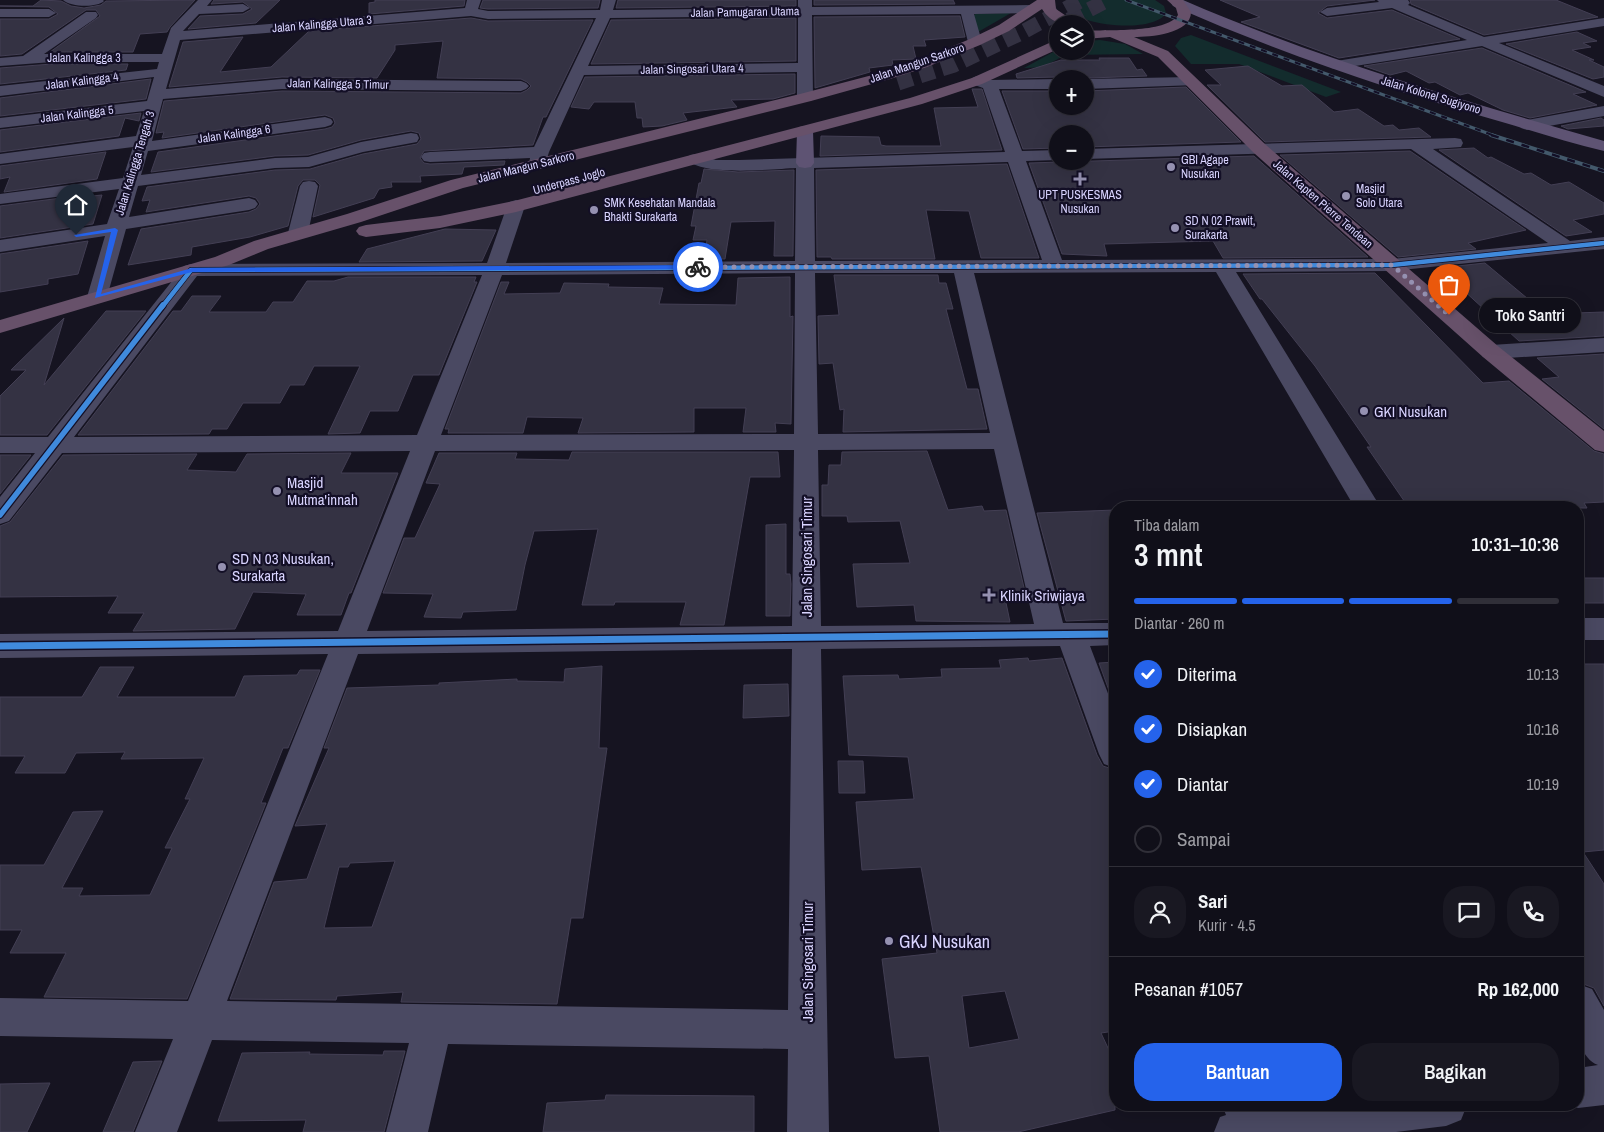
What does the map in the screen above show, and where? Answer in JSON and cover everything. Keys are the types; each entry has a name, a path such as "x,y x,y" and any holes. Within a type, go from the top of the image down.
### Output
{"highway":[{"path":"1163,54 1161,47 1164,36 1184,18 1185,13 1177,1"},
{"path":"1043,3 1050,12 1055,15"},
{"name":"Jalan Mangun Sarkoro","path":"360,225 457,184 539,158 805,98 922,64 1004,28 1043,3"},
{"path":"1094,34 1149,32 1174,26"},
{"path":"1094,30 1112,33"},
{"name":"Jalan Kapten Pierre Tendean","path":"1112,33 1163,54 1260,149 1492,352 1604,444"},
{"name":"Jalan Mangun Sarkoro","path":"0,327 222,261 261,245 298,233 360,225 440,222 516,206 805,131 984,83 1049,48"},
{"name":"Underpass Joglo","path":"222,261 360,225 548,186 905,86"}],"main road":[{"name":"Jalan Kolonel Sugiyono","path":"1177,1 1260,39 1336,66 1604,146"},
{"name":"Jalan Kolonel Sugiyono","path":"1174,26 1201,27 1260,39"},
{"name":"Jalan Singosari Timur","path":"805,131 805,163"}],"street":[{"path":"70,0 97,1"},
{"path":"407,17 408,0"},
{"path":"1327,12 1389,2 1417,1"},
{"path":"1389,2 1604,92"},
{"name":"Jalan Pamugaran Utama","path":"472,6 498,15 607,7 806,6 966,9 1043,3"},
{"path":"174,36 178,28 201,5 243,8"},
{"name":"Jalan Kalingga Utara 3","path":"174,36 407,17 472,6"},
{"path":"805,98 806,6"},
{"path":"430,157 539,158 607,7"},
{"path":"966,9 975,42"},
{"path":"0,13 49,13"},
{"path":"28,59 91,15"},
{"path":"1336,66 1604,22"},
{"path":"1580,26 1604,37"},
{"name":"Jalan Kalingga Tengah 3","path":"97,297 129,181 143,144 174,36"},
{"name":"Jalan Kalingga 3","path":"0,62 28,59 166,65"},
{"name":"Jalan Singosari Utara 4","path":"578,71 643,64 805,67"},
{"name":"Jalan Kalingga 4","path":"0,90 166,65"},
{"path":"1094,84 1191,82"},
{"path":"1049,84 984,83 1016,156 1054,266"},
{"name":"Jalan Kalingga 5 Timur","path":"155,100 282,84 521,86"},
{"name":"Jalan Kalingga 5","path":"0,123 155,100"},
{"path":"1527,124 1604,111"},
{"name":"Jalan Kalingga 6","path":"0,159 325,122"},
{"path":"0,199 275,163 304,163 361,147 411,138"},
{"path":"1094,154 1455,144"},
{"path":"1416,145 1564,246"},
{"path":"696,159 715,165 1049,155"},
{"name":"Jalan Singosari Timur","path":"805,163 808,1132"},
{"path":"298,233 309,186"},
{"path":"0,246 249,204"},
{"path":"156,1132 427,443 495,267 516,206"},
{"path":"0,515 192,270 495,267 1392,265 1604,243"},
{"path":"1222,265 1364,501"},
{"path":"962,266 1004,440 1061,635 1109,741"},
{"path":"1492,352 1604,345"},
{"path":"0,444 1004,440"},
{"path":"1584,629 1604,629"},
{"path":"0,646 1109,634"},
{"path":"1584,1013 1604,1048"},
{"path":"0,1017 808,1030"},
{"path":"407,1132 433,1024"},
{"path":"1584,1087 1604,1085"},
{"path":"1244,1122 1375,1111"}],"green space":[{"path":"1067,0 1155,0 1164,6 1166,13 1159,20 1147,24 1115,25 1094,22 1094,15 1076,15 1065,5"},
{"path":"1011,13 978,32 973,17 975,14"},
{"path":"1191,35 1341,92 1326,97 1239,64 1191,64 1175,46 1181,38"},
{"path":"1094,40 1125,44 1143,54 1094,55"},
{"path":"1049,54 1049,60 1056,60 1047,65 1048,67 1024,68"}],"building":[{"path":"41,0 61,1 71,6 84,8 101,5 106,1 195,0 167,32 140,34 133,52 50,52 100,16 96,10 86,10 22,54 0,56 0,19 49,19 58,14 49,7 0,6 33,6"},
{"path":"214,0 280,0 256,23 188,29 200,16 243,14 252,9 243,2 211,4"},
{"path":"375,0 465,0 464,6 369,14 369,3 375,2"},
{"path":"483,0 600,0 598,8 488,9 480,8"},
{"path":"618,0 796,0 796,6 616,8"},
{"path":"814,0 953,0 955,4 814,5"},
{"path":"1220,0 1375,0 1327,6 1318,13 1327,18 1392,10 1460,39 1339,58 1241,22 1260,17"},
{"path":"1410,0 1556,0 1598,17 1484,35 1411,4"},
{"path":"960,16 965,37 924,40 926,46 913,46 916,59 892,60 893,65 869,68 870,72 815,88 814,17"},
{"path":"471,18 488,21 593,20 546,117 543,117 533,145 424,151 420,158 424,163 430,164 505,161 504,165 464,167 462,174 420,176 421,182 391,182 392,187 379,189 374,198 313,217 320,185 315,180 303,180 298,186 288,226 250,237 192,247 191,255 128,265 141,229 249,212 256,209 260,204 256,198 249,196 146,212 150,200 142,201 147,187 275,170 310,169 363,154 417,144 421,139 419,133 411,131 361,140 308,155 275,156 151,172 158,152 325,129 332,127 335,123 333,118 325,115 162,138 164,132 156,133 164,101 282,91 521,93 531,86 521,79 437,78 443,41 395,45 395,50 377,78 282,77 169,87 183,42 243,37 220,72 271,67 309,31"},
{"path":"796,18 796,61 591,64 611,20"},
{"path":"1577,32 1597,41 1583,43 1591,47 1572,50 1604,67 1604,77 1593,79 1506,44"},
{"path":"1482,48 1586,92 1573,94 1597,105 1530,118 1503,110 1468,93 1460,95 1435,82 1429,83 1406,71 1390,75 1364,66"},
{"path":"1099,58 1129,58 1137,70 1142,69 1147,76 1094,78 1094,70 1049,70 1049,77 1017,78 1016,74 1061,60 1100,60"},
{"path":"52,64 128,64 126,70 0,84 0,68"},
{"path":"1248,66 1282,86 1302,85 1334,112 1358,109 1384,126 1393,125 1399,130 1419,128 1431,137 1265,142 1207,85 1221,85 1205,70"},
{"path":"795,74 795,93 773,99 731,100 737,107 683,113 687,120 662,126 643,127 642,118 637,118 635,102 594,102 589,109 571,107 585,77"},
{"path":"151,79 146,99 0,116 0,98"},
{"path":"1186,87 1241,142 1094,147 1094,125 1049,125 1049,148 1023,149 1002,91 1049,91 1049,115 1094,115 1094,91"},
{"path":"972,89 982,89 1002,150 820,156 821,136 879,137 881,145 886,146 941,146 934,108 978,107"},
{"path":"141,113 139,121 125,118 119,136 0,152 0,130"},
{"path":"1601,118 1604,120 1604,126 1568,129 1561,126"},
{"path":"1474,148 1488,158 1491,157 1524,174 1531,173 1551,185 1569,182 1604,203 1604,214 1573,220 1592,232 1566,236 1439,150"},
{"path":"1410,151 1526,230 1468,243 1476,249 1398,257 1280,155"},
{"path":"106,152 97,179 4,192 10,177 0,179 0,166"},
{"path":"1254,156 1368,257 1223,258 1213,241 1104,244 1107,256 1062,254 1029,163 1049,162 1049,170 1094,170 1094,161"},
{"path":"1007,164 1039,258 981,258 969,211 926,210 935,259 832,259 831,257 817,257 816,170"},
{"path":"704,169 738,172 794,170 793,256 774,256 775,221 731,222 725,259 704,259 707,240 693,240 696,226 691,226 699,183 701,183"},
{"path":"92,194 92,196 102,195 93,224 0,238 0,206"},
{"path":"445,229 496,230 482,261 359,262 367,249"},
{"path":"88,241 78,274 48,279 48,284 0,292 0,254"},
{"path":"1485,263 1546,314 1604,312 1604,336 1519,341 1439,268"},
{"path":"1375,273 1483,383 1509,381 1594,451 1604,454 1604,502 1404,501 1367,447 1371,447 1315,366 1262,299 1260,299 1243,274"},
{"path":"834,275 938,275 939,283 946,283 953,309 946,309 967,389 978,389 987,429 843,432 844,409 840,410 833,363 819,364 818,316 839,315"},
{"path":"348,277 476,277 474,282 477,282 439,375 413,375 398,411 370,411 360,433 328,434 360,366 314,366 304,385 290,385 280,403 243,403 227,429 212,429 209,434 78,435 173,311 181,311 192,296 221,296 209,312 266,312 273,302 293,302 307,281 334,281"},
{"path":"790,277 790,317 793,316 791,424 775,423 776,432 743,432 746,408 694,408 694,432 578,433 583,418 527,417 523,433 448,433 449,429 445,429 501,282 509,282 504,294 560,293 564,283 609,284 608,287 663,288 659,304 736,305 738,278"},
{"path":"106,311 146,311 47,435 0,435 0,396 26,370 11,370 64,318 44,385"},
{"path":"1604,354 1604,429 1542,379 1559,377 1537,358"},
{"path":"927,451 948,510 982,506 984,511 1006,510 1025,592 1004,593 1010,622 916,621 914,605 857,607 853,564 910,563 900,521 848,522 847,516 822,516 822,485 828,485 829,465 841,465 842,452"},
{"path":"572,452 778,452 780,477 750,477 724,625 680,625 686,602 615,602 614,605 582,605 598,529 534,531 516,610 463,612 461,618 424,617 433,594 383,593 404,538 415,538 440,484 426,483 439,453 517,453 515,459 569,460"},
{"path":"351,453 341,473 398,473 341,615 297,615 306,594 253,592 235,629 133,631 144,613 108,613 118,596 0,597 0,526 10,522 63,455 197,454 187,470 236,472 247,454"},
{"path":"0,455 31,455 0,494"},
{"path":"1109,510 1109,619 1066,621 1037,513"},
{"path":"786,524 786,574 790,574 791,584 790,616 766,616 766,525"},
{"path":"1584,578 1604,578 1604,603 1584,603"},
{"path":"1028,658 1029,661 1062,658 1097,755 1103,766 1109,768 1109,1032 1101,1033 1109,1050 1109,1111 1111,1111 1018,1132 940,1132 929,1056 895,1058 882,959 937,953 921,867 862,870 856,802 914,799 908,757 849,755 843,676 898,675 899,679 942,677 941,669 1001,668 999,660","holes":["1005,991 1019,1039 969,1048 962,996"]},
{"path":"1109,662 1109,690 1099,663"},
{"path":"1584,664 1604,664 1604,850 1584,852"},
{"path":"602,666 599,748 607,748 583,918 571,918 557,1004 401,1002 403,992 337,996 336,1000 230,999 274,882 307,879 327,824 295,826 329,748 324,748 347,688 439,685 439,683 517,679 517,681 564,682 565,669","holes":["395,861 372,927 324,928 339,867 348,867 350,863"]},
{"path":"100,667 134,667 117,697 235,697 244,676 297,675 300,670 320,670 288,748 283,748 261,803 266,803 187,999 44,997 66,953 10,953 22,930 0,930 0,865 44,865 73,812 103,811 62,888 83,888 79,896 150,895 172,848 165,848 190,799 185,799 204,758 121,759 125,752 76,753 65,773 15,773 25,756 0,756 0,697 82,697"},
{"path":"788,684 789,716 743,718 744,685"},
{"path":"838,761 863,761 865,793 839,793"},
{"path":"1584,854 1604,884 1604,1006 1594,988 1584,984"},
{"path":"384,1051 405,1051 384,1132 303,1132 306,1120 218,1121 242,1053 310,1052 309,1054 383,1055"},
{"path":"162,1061 133,1132 103,1132 133,1062"},
{"path":"50,1083 27,1132 0,1132 0,1084"},
{"path":"606,1095 754,1096 754,1132 543,1132 547,1103 605,1100"}],"tunnel":[{"path":"898,83 954,65 1019,34 1082,0"},
{"path":"1079,15 1108,0"}],"railway":[{"path":"1126,0 1495,136"},
{"path":"1491,135 1604,171"}],"cycle path":[{"path":"0,515 191,270 1392,265 1604,243"},
{"path":"0,646 1109,634"}],"way so far":[{"path":"698,267 1392,265 1449,315"}],"place":[{"name":"GBI Agape Nusukan","path":"1171,167"},
{"name":"UPT PUSKESMAS Nusukan","path":"1080,179"},
{"name":"Masjid Solo Utara","path":"1346,196"},
{"name":"SMK Kesehatan Mandala Bhakti Surakarta","path":"594,210"},
{"name":"SD N 02 Prawit, Surakarta","path":"1175,228"},
{"name":"Toko Santri","path":"1449,315"},
{"name":"GKI Nusukan","path":"1364,411"},
{"name":"Masjid Mutma'innah","path":"277,491"},
{"name":"SD N 03 Nusukan, Surakarta","path":"222,567"},
{"name":"Klinik Sriwijaya","path":"989,595"},
{"name":"GKJ Nusukan","path":"889,941"}],"route":[{"path":"76,235 115,230 97,297 192,270 698,267"}]}
